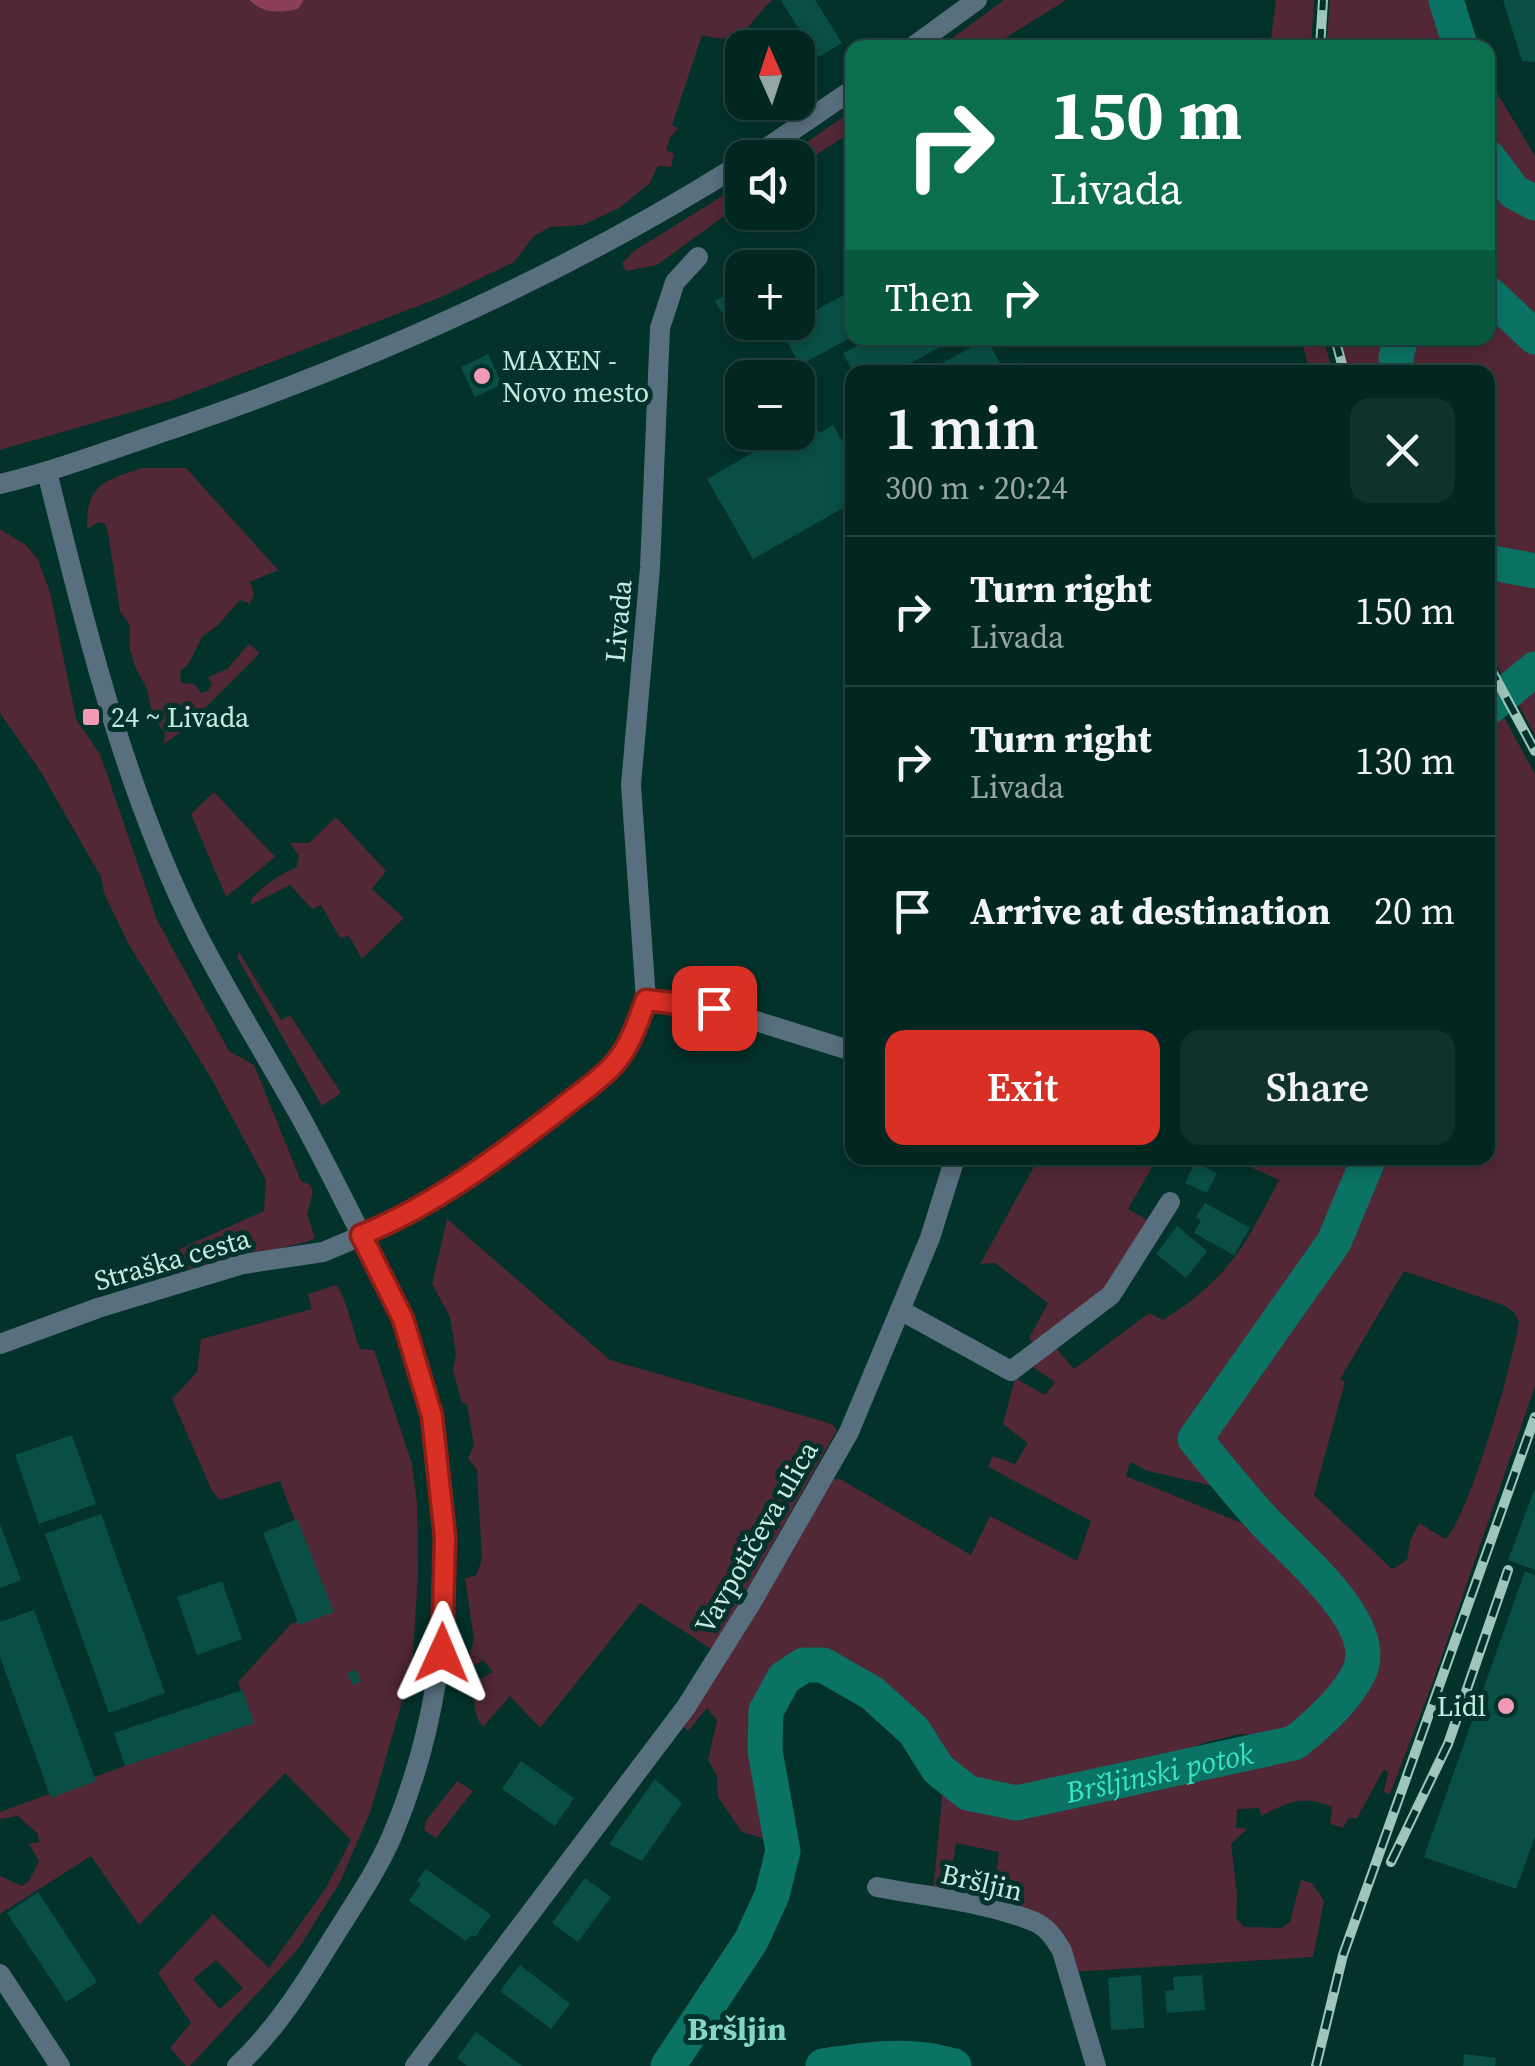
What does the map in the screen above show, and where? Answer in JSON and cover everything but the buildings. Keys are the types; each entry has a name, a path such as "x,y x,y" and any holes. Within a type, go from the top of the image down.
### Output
{"street":[{"path":"922,40 977,0"},
{"path":"778,140 845,95"},
{"path":"0,484 47,472 252,400 452,321 624,234 725,173"},
{"name":"Livada","path":"361,1235 392,1223 507,1150 589,1086 616,1063 635,1031 646,1000 632,785 650,568 660,328 674,282 698,257"},
{"path":"47,472 118,737 141,804 196,932 302,1120 403,1319 432,1416 445,1537 442,1653 422,1755 391,1837 368,1880 301,1989 237,2066"},
{"path":"646,1000 714,1008 845,1049"},
{"path":"952,1165 930,1238 900,1310 1011,1372 1111,1295 1170,1202"},
{"name":"Straška cesta","path":"0,1344 98,1308 225,1270 324,1252 361,1235"},
{"name":"Vavpotičeva ulica","path":"415,2066 686,1707 750,1605 849,1432 900,1310"},
{"name":"Bršljin","path":"877,1887 1038,1923 1054,1937 1062,1951 1096,2066"},
{"path":"0,1974 60,2066"}],"shaded area":[{"path":"0,0 249,0 255,6 298,9 304,0 772,0 745,30 725,30 725,38 702,35 672,125 678,128 666,150 674,154 671,167 658,166 650,183 619,208 583,225 550,227 534,236 514,262 439,298 170,401 0,450"},
{"path":"249,0 304,0 298,9 278,12 260,8"},
{"path":"1004,0 1066,0 1002,40 950,40"},
{"path":"1276,0 1314,0 1311,40 1271,40"},
{"path":"1330,0 1439,0 1452,40 1327,40"},
{"path":"1495,90 1535,156 1535,197 1520,187 1495,151"},
{"path":"845,116 845,136 815,155 815,140 810,140"},
{"path":"1495,179 1503,191 1535,214 1535,321 1495,284"},
{"path":"725,195 725,215 657,265 626,271 622,263 637,249"},
{"path":"1495,312 1535,354 1535,561 1495,553 1495,365 1405,365 1409,345 1495,345"},
{"path":"1303,345 1325,345 1331,365 1308,365"},
{"path":"1342,345 1389,345 1387,365 1347,365"},
{"path":"142,468 186,468 278,570 250,582 254,595 250,604 240,600 202,637 180,672 181,683 194,684 201,693 208,691 212,683 208,677 227,669 249,644 260,653 164,744 165,732 153,718 147,689 134,664 130,626 120,611 105,524 99,522 87,529 90,502 100,486"},
{"path":"0,529 26,545 38,560 50,592 76,719 100,754 157,920 229,1051 254,1065 301,1181 310,1185 313,1192 307,1214 315,1238 307,1242 133,1282 129,1272 264,1211 266,1180 212,1080 128,943 104,893 101,877 41,772 0,713"},
{"path":"1495,573 1535,580 1535,735 1495,662"},
{"path":"1495,701 1535,774 1535,1386 1433,1682 1390,1794 1384,1792 1388,1773 1384,1769 1357,1818 1349,1818 1343,1828 1330,1824 1332,1807 1313,1801 1288,1804 1261,1816 1259,1808 1237,1809 1236,1827 1247,1829 1231,1844 1236,1918 1244,1927 1281,1928 1290,1922 1301,1880 1312,1883 1324,1901 1313,1957 1070,1972 1058,1934 933,1893 943,1787 964,1798 1008,1810 1043,1809 1158,1783 1242,1754 1285,1754 1308,1747 1326,1731 1348,1706 1369,1672 1370,1639 1338,1585 1266,1516 1209,1485 1148,1471 1130,1462 1126,1476 1266,1533 1311,1579 1343,1624 1353,1652 1350,1672 1313,1721 1283,1736 1240,1734 1203,1743 1156,1765 1018,1792 978,1787 946,1764 935,1739 921,1724 857,1675 816,1656 788,1670 770,1688 761,1709 758,1760 772,1841 742,1832 718,1797 717,1776 708,1760 717,1721 707,1708 688,1731 681,1724 832,1479 840,1479 971,1555 990,1516 1077,1561 1091,1521 988,1467 993,1456 1015,1464 1028,1443 1003,1424 1015,1378 1045,1395 1055,1382 1034,1368 1036,1359 1054,1346 1074,1369 1149,1313 1163,1320 1204,1290 1233,1260 1279,1180 1246,1165 1355,1165 1328,1259 1338,1265 1353,1240 1375,1165 1495,1165","holes":["1404,1271 1503,1305 1519,1321 1489,1436 1466,1502 1445,1539 1419,1523 1410,1541 1407,1560 1392,1569 1314,1495 1345,1382 1340,1379","956,1843 999,1852 993,1900 949,1889"]},
{"path":"214,792 275,857 226,897 191,814"},
{"path":"336,817 386,871 372,889 404,918 362,959 349,936 340,938 321,905 312,909 290,885 251,905 251,899 262,889 297,867 299,856 290,843 309,843"},
{"path":"239,952 281,1020 290,1015 341,1093 322,1106 237,957"},
{"path":"1035,1165 1153,1165 1128,1209 1149,1221 1103,1290 1035,1345 1029,1338 1048,1303 995,1263 980,1264"},
{"path":"447,1219 610,1360 832,1424 837,1430 713,1650 640,1603 540,1728 510,1696 483,1727 476,1712 471,1684 493,1672 483,1660 469,1669 468,1661 474,1639 465,1579 476,1575 482,1560 477,1470 468,1458 474,1446 467,1404 462,1403 453,1370 456,1354 450,1317 432,1284"},
{"path":"336,1285 339,1289 360,1349 374,1350 412,1464 418,1575 412,1667 371,1810 340,1882 299,1948 186,2066 170,2048 191,2023 158,1973 213,1914 269,1968 326,1888 351,1840 285,1773 139,1925 91,1856 0,1914 0,1876 22,1886 29,1881 39,1861 29,1844 39,1842 38,1834 18,1816 0,1819 0,1812 251,1719 238,1682 291,1624 329,1610 280,1481 220,1500 212,1491 172,1399 197,1372 201,1339 312,1309 308,1294","holes":["216,1960 243,1988 220,2009 193,1979"]},
{"path":"457,1781 473,1791 436,1838 424,1830 426,1821"}],"waterway":[{"name":"Bršljinski potok","path":"1446,0 1458,40"},
{"name":"Bršljinski potok","path":"1495,166 1514,192 1535,203"},
{"name":"Bršljinski potok","path":"1495,300 1535,337"},
{"name":"Bršljinski potok","path":"1397,365 1399,345"},
{"name":"Bršljinski potok","path":"1495,563 1535,571"},
{"name":"Bršljinski potok","path":"1495,702 1535,669"},
{"name":"Bršljinski potok","path":"668,2066 751,1941 772,1895 783,1851 765,1751 766,1711 784,1678 804,1665 823,1665 872,1693 914,1731 938,1769 968,1793 1017,1803 1294,1743 1348,1691 1360,1670 1363,1651 1346,1610 1195,1439 1334,1242 1366,1165"},
{"name":"Bršljinski potok","path":"823,2066 905,2058 954,2066"}],"railway":[{"path":"1320,40 1323,0"},
{"path":"1337,345 1342,365"},
{"path":"1495,677 1535,751"},
{"path":"1316,2066 1343,1955 1535,1417"},
{"path":"1391,1862 1448,1744 1508,1570"}],"place":[{"name":"MAXEN - Novo mesto","path":"482,376"},
{"name":"24 ~ Livada","path":"91,717"},
{"name":"Lidl","path":"1506,1706"}],"district":[{"name":"Bršljin","path":"737,2029"}],"route":[{"path":"442,1653 445,1537 432,1416 403,1319 361,1235 392,1223 507,1150 589,1086 616,1063 635,1031 646,1000 714,1008"}]}
